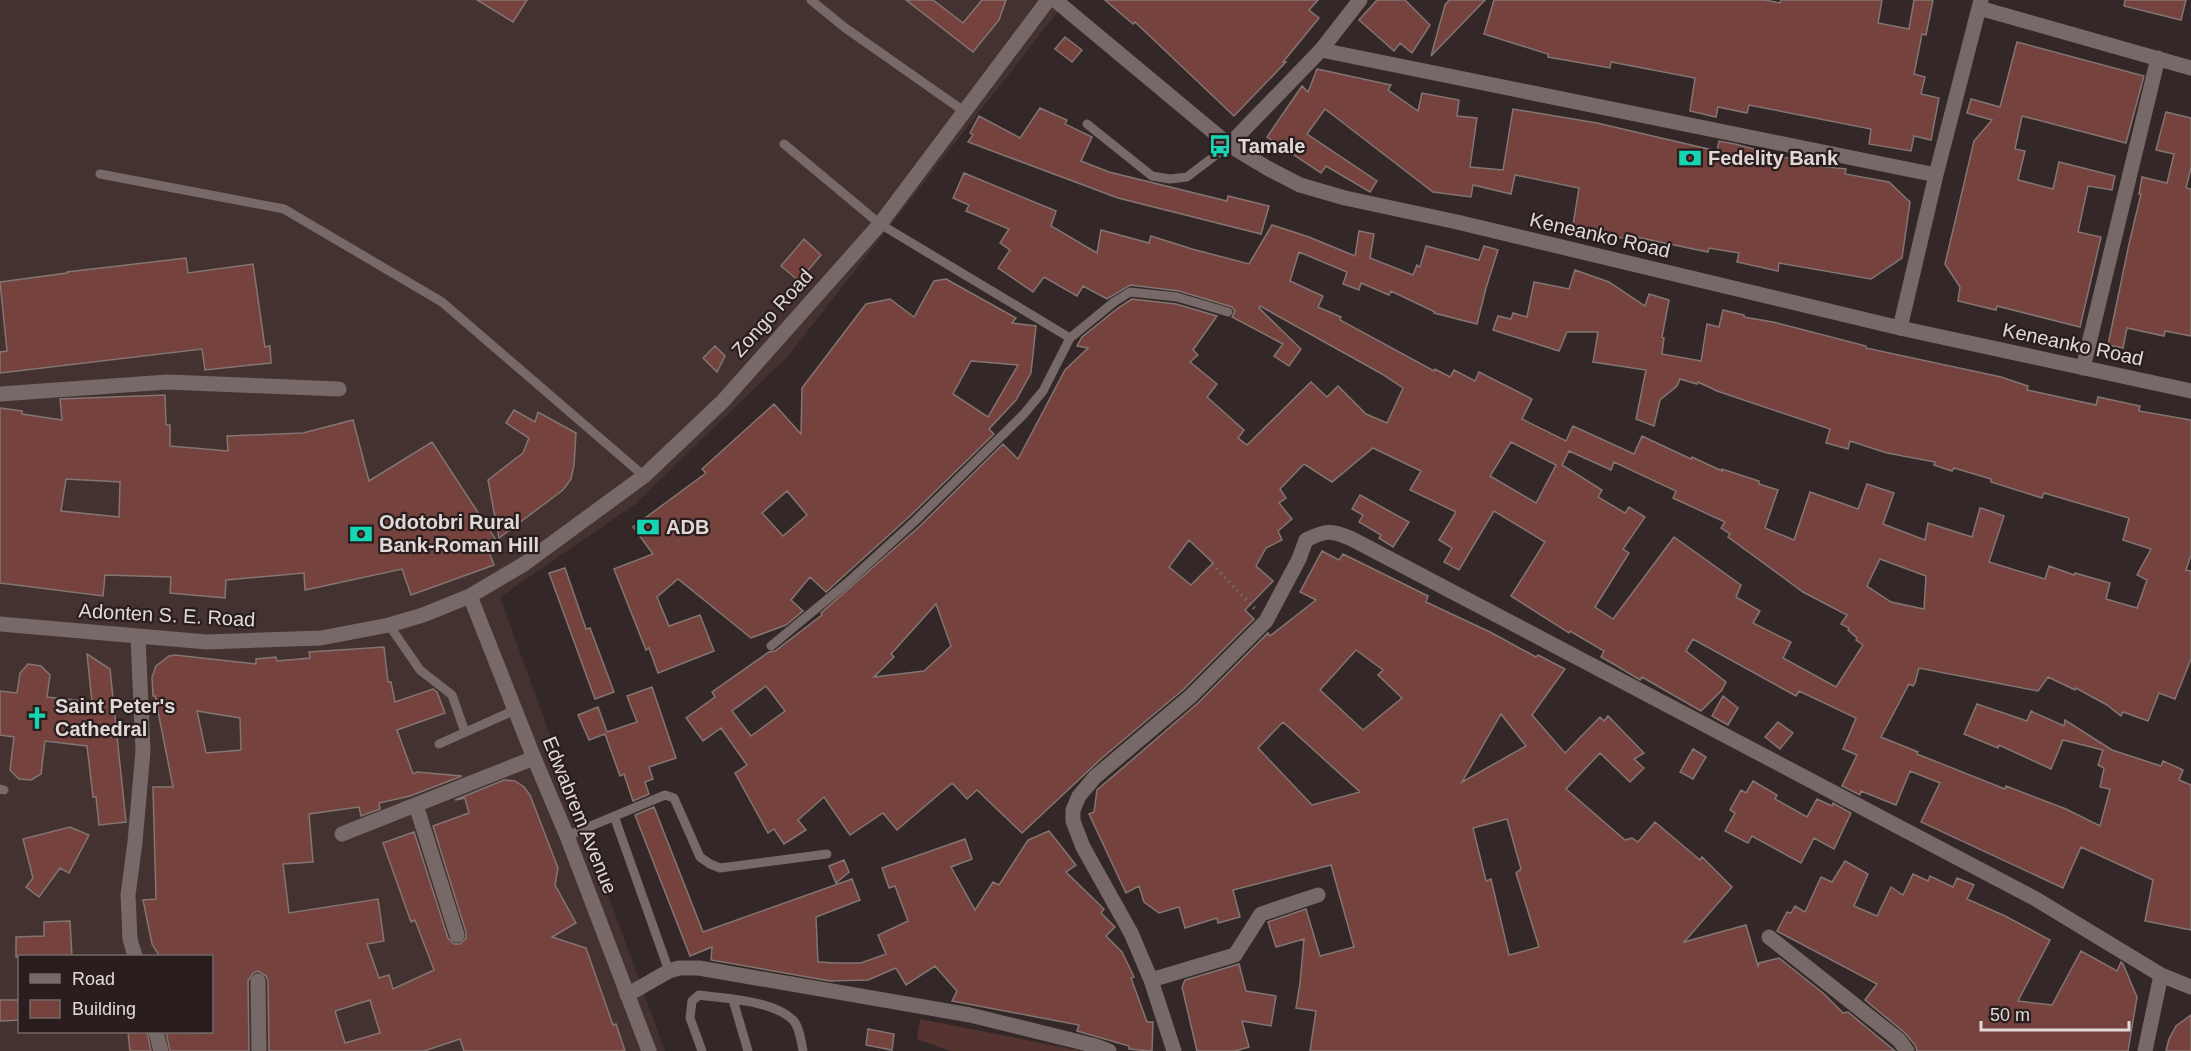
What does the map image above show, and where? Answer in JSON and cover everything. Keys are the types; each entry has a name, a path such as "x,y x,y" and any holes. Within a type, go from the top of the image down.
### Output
{"street":[{"name":"Zongo Road","path":"470,596 524,564 644,476 723,401 880,224 1048,0"},
{"name":"Keneanko Road","path":"1055,0 1229,145 1300,185 1345,198 1457,222 1900,328 2191,391"},
{"path":"1229,145 1321,50 1360,0"},
{"path":"1900,328 1980,4 2191,68"},
{"path":"1321,50 1936,175"},
{"path":"2083,368 2158,58"},
{"path":"0,394 167,382 339,389"},
{"path":"1174,1051 1151,980 1131,933 1083,847 1073,821 1073,810 1079,796 1095,777 1191,696 1266,621 1299,559 1306,540 1324,531 1336,532 2034,898 2160,975 2191,987"},
{"name":"Adonten S. E. Road","path":"0,624 207,642 321,638 388,625 423,615 470,596"},
{"name":"Edwabrem Avenue","path":"470,596 567,836 649,1051"},
{"path":"134,955 130,939 128,895 143,751 138,637"},
{"path":"342,834 534,758"},
{"path":"416,805 457,935"},
{"path":"1151,980 1235,955 1262,914 1318,895"},
{"path":"1769,938 1899,1040 1907,1051"},
{"path":"627,995 669,971 679,968 699,968 970,1014 1109,1051"},
{"path":"2145,1051 2160,975"},
{"path":"258,981 259,1051"},
{"path":"156,1033 161,1051"}],"lane":[{"path":"811,0 844,27 965,112"},
{"path":"1087,124 1152,176 1170,179 1187,177 1229,145"},
{"path":"784,144 880,224 1070,338"},
{"path":"100,174 284,209 442,302 644,476"},
{"path":"771,646 847,583 915,521 1023,415 1043,391 1070,338 1114,302 1130,292 1177,297 1228,312"},
{"path":"388,625 420,670 452,695 465,732"},
{"path":"438,744 515,710"},
{"path":"567,836 665,795 674,798 700,856 720,868 827,854"},
{"path":"614,816 669,971"},
{"path":"702,1051 690,1018 692,1001 699,995 776,1008 794,1022 801,1036 802,1051"},
{"path":"733,1000 748,1051"}],"path":[{"path":"1212,564 1266,621"}],"shaded area":[{"path":"0,0 1067,0 788,356 634,505 500,597 665,1051 0,1051"},
{"path":"920,1019 1082,1051 950,1051 917,1039"}],"building":[{"path":"477,0 527,0 513,22"},
{"path":"906,0 933,0 963,23 982,0 1006,0 999,20 973,52"},
{"path":"1105,0 1318,0 1309,10 1319,18 1283,62 1286,62 1234,116 1135,22 1133,24"},
{"path":"1377,0 1405,0 1430,25 1412,53 1400,43 1394,51 1359,20"},
{"path":"1449,0 1485,0 1431,56 1445,5"},
{"path":"1494,0 1765,0 1780,3 1781,0 1882,0 1878,23 1909,29 1914,0 1933,0 1926,35 1922,34 1914,74 1925,77 1921,94 1939,98 1931,140 1914,136 1911,151 1869,144 1871,129 1749,105 1747,113 1718,107 1716,117 1690,111 1695,78 1611,62 1610,68 1548,57 1548,54 1484,34"},
{"path":"2125,0 2186,0 2181,20 2124,6"},
{"path":"1065,37 1082,50 1072,62 1055,49"},
{"path":"2017,42 2144,76 2126,143 2022,116 2015,149 2025,151 2018,180 2053,189 2059,162 2115,176 2112,190 2088,186 2078,232 2101,237 2080,327 1997,306 1996,310 1958,301 1960,287 1945,264 1974,141 1992,120 1967,113 1971,99 2000,107"},
{"path":"1317,69 1391,85 1388,90 1418,111 1422,93 1459,100 1457,116 1477,118 1470,167 1503,170 1513,109 1597,123 1717,151 1719,141 1735,144 1817,166 1846,169 1845,174 1889,182 1910,202 1902,258 1871,279 1779,263 1778,271 1737,262 1739,253 1709,248 1708,252 1636,237 1636,240 1572,231 1579,188 1515,175 1511,194 1473,185 1471,197 1433,192 1325,109 1307,134 1377,181 1370,192 1326,166 1321,173 1267,137 1302,86 1308,92"},
{"path":"1040,108 1067,120 1065,124 1092,137 1081,161 1109,172 1227,201 1228,196 1269,206 1261,234 1118,198 968,142 973,135 970,133 979,116 1020,138"},
{"path":"2166,112 2191,118 2191,168 2186,188 2191,189 2191,336 2165,331 2164,336 2127,328 2123,348 2108,345 2141,194 2139,194 2142,177 2167,183 2174,154 2156,150"},
{"path":"964,173 1056,211 1051,226 1097,253 1101,230 1149,243 1151,236 1249,264 1272,225 1355,256 1359,231 1374,234 1370,258 1413,275 1417,265 1420,267 1426,246 1479,260 1484,246 1498,250 1477,324 1434,313 1391,291 1389,295 1361,283 1359,290 1343,284 1347,272 1299,252 1290,281 1323,296 1318,307 1341,317 1340,320 1434,371 1435,369 1450,377 1454,370 1475,381 1479,372 1532,399 1522,419 1566,441 1573,426 1634,454 1642,436 1691,459 1692,457 1722,471 1722,469 1759,481 1759,484 1778,490 1765,528 1794,540 1810,492 1858,509 1867,484 1894,493 1883,524 1925,540 1928,523 1972,537 1980,508 1984,509 2004,516 1989,562 2045,579 2049,566 2074,575 2075,573 2110,583 2106,599 2137,608 2147,580 2137,575 2151,549 2123,540 2129,518 2044,493 2042,498 1991,482 1991,479 1954,468 1952,471 1934,465 1935,462 1887,453 1850,441 1848,449 1826,443 1830,429 1717,391 1698,382 1697,384 1680,379 1677,386 1660,400 1654,426 1636,419 1646,370 1593,362 1598,332 1567,332 1559,351 1493,330 1498,316 1511,319 1513,313 1527,317 1534,282 1569,289 1575,270 1609,282 1645,306 1649,294 1669,300 1662,337 1664,338 1662,354 1701,361 1707,324 1719,327 1723,310 1866,346 1866,348 2001,377 2028,386 2027,390 2096,405 2098,397 2140,406 2139,411 2191,420 2191,555 2186,570 2191,571 2191,659 2175,699 2159,693 2148,721 2123,712 2121,716 2107,705 2076,688 2075,690 2048,677 2038,691 1919,668 1915,683 1913,686 1909,684 1881,737 2005,789 2006,786 2066,809 2100,826 2110,789 2100,787 2104,768 2098,765 2103,750 2063,740 2051,769 1999,745 1998,748 1964,734 1977,704 2027,721 2031,711 2064,726 2065,720 2112,750 2161,766 2163,761 2183,770 2179,780 2191,785 2191,930 2145,921 2153,880 2081,847 2063,888 1921,822 1940,783 1910,771 1896,805 1861,791 1860,795 1842,786 1857,755 1843,749 1856,718 1799,691 1796,696 1693,639 1686,651 1726,682 1722,690 1701,711 1642,677 1640,680 1601,657 1604,651 1570,631 1569,633 1511,596 1545,542 1494,511 1459,570 1444,562 1452,548 1439,540 1456,512 1410,490 1421,471 1373,448 1332,482 1304,464 1280,489 1286,498 1279,503 1292,519 1278,531 1282,540 1266,548 1256,566 1273,581 1245,610 1254,619 1184,689 1102,758 1022,833 977,790 967,799 951,784 897,830 883,813 850,835 824,797 798,820 806,830 784,844 774,829 768,833 735,773 747,765 721,728 703,741 686,718 715,697 712,692 769,652 775,651 822,615 821,613 920,526 1003,444 1018,459 1065,370 1088,348 1077,346 1082,337 1118,308 1132,299 1176,304 1217,316 1193,350 1198,355 1190,362 1217,384 1207,397 1244,430 1238,438 1247,445 1311,382 1327,397 1338,386 1366,414 1387,423 1403,388 1260,306 1259,308 1301,349 1289,366 1274,356 1283,344 1232,317 1235,311 1232,307 1179,291 1130,285 1107,299 1083,286 1077,296 1044,277 1033,292 998,268 1010,250 1000,243 1009,229 966,211 969,205 953,198","holes":["1511,442 1556,465 1536,503 1490,476","1569,451 1611,470 1614,462 1676,491 1673,498 1725,522 1721,528 1730,534 1728,537 1803,592 1847,615 1841,624 1849,628 1848,630 1857,638 1856,640 1863,645 1836,687 1783,658 1791,642 1753,623 1760,611 1736,597 1741,585 1674,537 1613,619 1595,607 1629,553 1623,549 1645,517 1629,507 1625,513 1598,497 1602,490 1562,465","1189,540 1213,563 1191,585 1169,567","1880,559 1926,576 1924,609 1891,602 1867,586","936,604 951,646 924,671 874,677 894,657 891,654","766,686 785,711 751,736 732,711"]},
{"path":"804,239 821,255 799,281 781,266"},
{"path":"186,258 188,273 253,264 265,347 270,346 271,363 205,370 202,349 0,373 0,352 7,351 0,282"},
{"path":"946,279 1016,318 1012,323 1036,326 1031,373 1016,400 989,429 994,434 910,516 826,592 810,577 791,600 803,611 786,625 751,638 678,579 657,597 669,626 700,615 714,651 658,673 649,648 646,650 614,569 653,554 633,527 706,473 702,469 774,404 801,434 802,388 866,304 890,299 914,317 934,281","holes":["971,361 1018,365 988,417 953,394","787,491 807,515 783,536 762,513"]},
{"path":"715,346 725,356 717,372 703,358"},
{"path":"165,395 166,425 170,425 170,446 228,451 227,436 303,433 353,420 369,481 432,442 496,540 487,547 494,565 411,595 402,569 305,590 304,573 226,580 225,598 170,593 171,577 105,575 103,596 0,583 0,408 62,420 60,399","holes":["66,479 120,482 119,517 61,511"]},
{"path":"514,410 535,422 538,412 576,433 574,465 571,479 563,490 499,538 488,480 523,453 529,438 506,423"},
{"path":"1360,495 1409,522 1393,547 1379,538 1381,535 1359,522 1363,515 1352,509"},
{"path":"1322,551 1339,560 1343,554 1428,596 1426,602 1565,669 1532,715 1565,753 1600,717 1604,721 1608,716 1644,753 1634,759 1644,768 1630,782 1600,753 1566,789 1625,840 1632,838 1638,842 1655,822 1700,860 1702,857 1732,887 1684,942 1746,925 1758,966 1759,963 1779,958 1823,993 1843,1013 1848,1012 1895,1051 1310,1051 1316,1011 1296,1008 1304,939 1276,947 1268,922 1306,909 1320,956 1354,947 1331,865 1233,890 1240,917 1218,923 1217,918 1185,928 1179,907 1159,913 1144,902 1139,886 1126,893 1089,814 1094,812 1097,790 1198,703 1268,633 1270,636 1316,600 1300,592","holes":["1356,650 1383,670 1378,675 1402,698 1363,730 1320,690","1501,714 1526,746 1462,782","1283,722 1360,792 1312,805 1258,748","1507,819 1521,869 1516,873 1539,947 1509,955 1491,879 1486,881 1473,828"]},
{"path":"565,568 586,629 590,628 614,692 595,699 549,573"},
{"path":"384,647 388,682 391,682 395,702 433,689 437,692 445,713 397,730 413,774 417,772 462,776 410,796 379,803 380,809 361,816 359,807 309,814 313,862 283,864 289,913 378,899 384,941 367,944 379,978 389,975 393,989 434,970 415,920 411,922 383,843 414,832 448,938 454,944 460,944 466,938 466,932 433,826 469,813 465,798 455,800 504,780 515,781 530,795 558,868 555,885 576,923 552,937 586,948 613,1025 616,1024 625,1051 464,1051 460,1039 424,1051 269,1051 268,981 266,976 258,971 253,973 248,981 249,1051 170,1051 166,1033 213,1033 213,955 159,955 152,944 143,900 156,899 153,787 173,787 155,696 153,696 152,677 156,666 169,656 175,655 256,664 256,659 276,657 277,661 310,658 309,652","holes":["197,711 240,718 241,750 206,753","370,1000 380,1033 345,1043 335,1011"]},
{"path":"87,654 110,669 126,822 99,825 87,746 45,741 41,774 31,780 19,779 10,770 14,737 0,735 0,691 17,693 20,673 28,664 41,666 50,675 47,697 92,702"},
{"path":"652,687 676,758 649,767 653,779 645,782 649,794 633,801 624,774 620,776 605,734 589,740 578,715 598,707 607,732 637,722 627,696"},
{"path":"1723,696 1738,708 1728,725 1712,716"},
{"path":"1778,722 1793,733 1780,749 1765,737"},
{"path":"1693,749 1706,757 1693,779 1680,772"},
{"path":"1753,781 1777,795 1775,799 1807,817 1817,799 1832,806 1833,803 1851,813 1834,849 1814,838 1801,863 1752,836 1748,843 1725,831 1735,813 1730,810 1741,790 1746,793"},
{"path":"654,807 703,932 852,879 860,900 816,917 818,962 861,963 886,954 878,935 908,921 895,886 889,888 882,868 965,839 972,859 951,867 975,910 993,882 999,885 1028,840 1049,831 1076,865 1066,872 1104,909 1101,913 1115,927 1106,936 1122,952 1134,977 1131,978 1147,1022 1153,1022 1152,1051 1129,1049 1129,1046 1077,1031 1079,1025 952,1001 957,991 935,966 906,985 896,968 868,980 830,981 711,960 712,947 690,956 635,815"},
{"path":"70,827 89,835 69,873 60,868 39,897 26,887 33,878 23,839"},
{"path":"844,860 849,872 836,883 829,866"},
{"path":"1845,861 1868,874 1854,906 1877,916 1891,887 1903,895 1913,874 1928,881 1930,876 1953,887 1957,878 1974,885 1967,899 2050,940 2018,1001 2052,1005 2081,951 2117,971 2121,962 2137,997 2128,1051 1917,1051 1905,1033 1865,1000 1877,984 1777,931 1787,912 1791,913 1795,906 1805,912 1821,877 1832,882"},
{"path":"70,921 72,955 18,955 16,957 16,937 44,936 44,922"},
{"path":"1239,964 1246,991 1276,996 1271,1026 1242,1021 1249,1047 1235,1051 1197,1051 1182,987 1185,980"},
{"path":"0,1000 18,1000 18,1020 0,1021"},
{"path":"2191,1015 2191,1051 2166,1051 2176,1026"},
{"path":"868,1029 894,1034 892,1050 866,1045"},
{"path":"128,1033 147,1033 151,1051 130,1051"}],"place":[{"name":"Tamale","path":"1220,146"},
{"name":"Fedelity Bank","path":"1690,158"},
{"name":"ADB","path":"648,527"},
{"name":"Odotobri Rural Bank-Roman Hill","path":"361,534"},
{"name":"Saint Peter's Cathedral","path":"37,718"}]}
